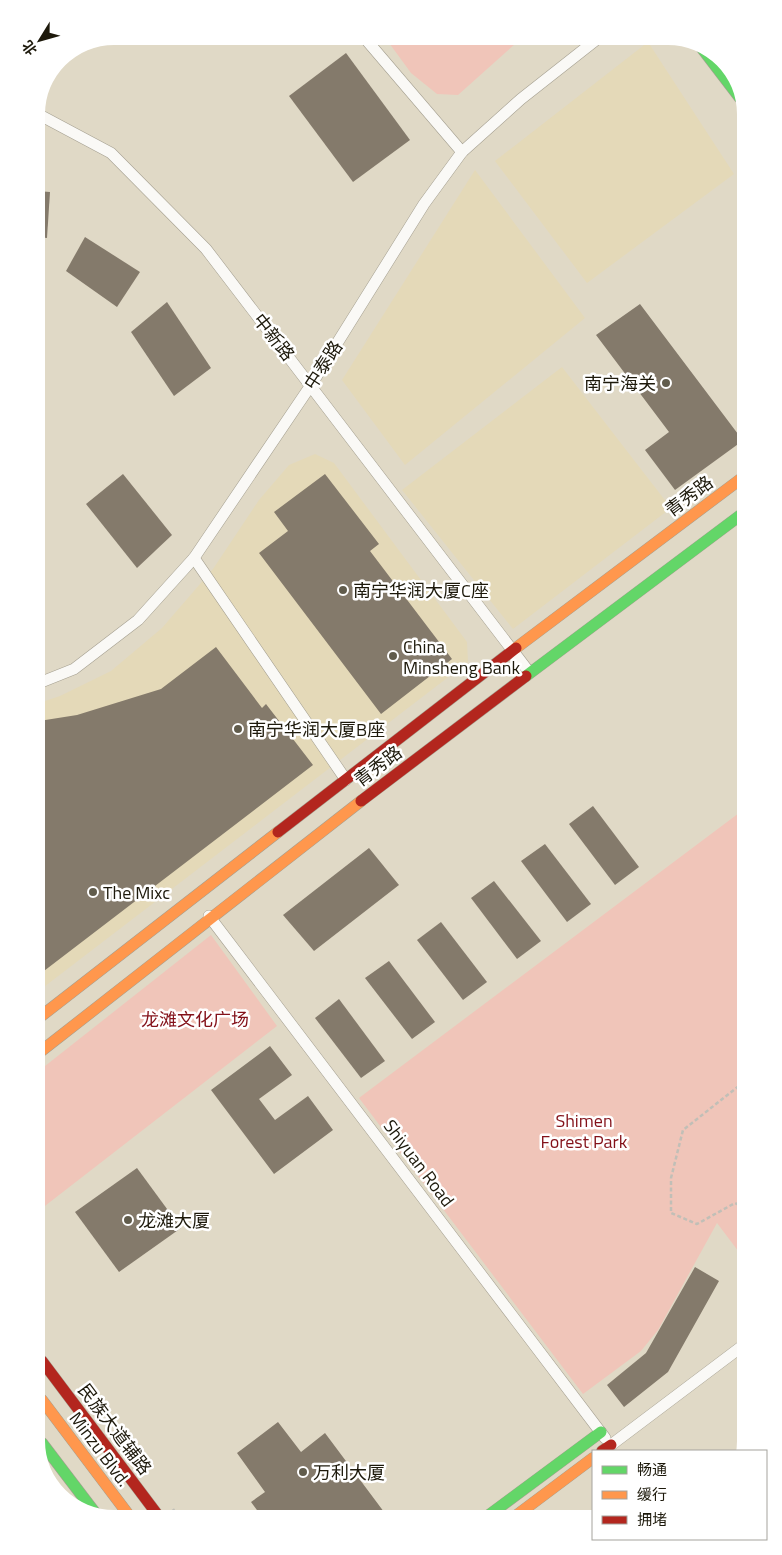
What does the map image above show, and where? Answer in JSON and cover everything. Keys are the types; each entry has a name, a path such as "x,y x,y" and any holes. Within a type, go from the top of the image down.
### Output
{"main road":[{"path":"714,62 731,86"},
{"name":"青秀路","path":"45,1013 513,650 737,482"},
{"name":"青秀路","path":"45,1048 209,916 737,518"},
{"name":"民族大道辅路","path":"45,1365 154,1510"},
{"name":"Minzu Blvd.","path":"45,1404 125,1510"},
{"path":"496,1510 600,1432"},
{"path":"46,1448 89,1505"},
{"path":"524,1510 592,1459"}],"street":[{"path":"371,45 462,152"},
{"name":"中泰路","path":"45,681 74,669 138,620 194,558 310,385 424,204 462,152 521,99 590,45"},
{"name":"中新路","path":"45,118 111,154 206,249 530,672"},
{"path":"194,558 346,780"},
{"name":"Shiyuan Road","path":"209,916 600,1432 609,1449"},
{"path":"609,1449 737,1350"}],"path":[{"path":"737,1088 683,1130 671,1178 671,1213 697,1224 734,1203 737,1204"}],"shaded area":[{"path":"644,45 650,45 734,174 587,283 495,161"},
{"path":"475,170 585,318 405,465 342,380"},
{"path":"562,367 671,508 513,629 402,490"},
{"path":"315,454 334,463 467,642 468,662 45,986 45,701 60,696 111,671 162,628 213,569 259,500 289,465"}],"green space":[{"path":"391,45 514,45 458,95 437,94 411,73"},
{"name":"Shimen Forest Park","path":"737,814 737,1249 717,1223 658,1330 641,1351 583,1394 359,1098"},
{"name":"龙滩文化广场","path":"211,935 277,1026 45,1206 45,1066"}],"building":[{"path":"346,53 410,140 353,182 289,96"},
{"path":"45,192 50,192 47,238 45,238"},
{"path":"85,237 140,272 117,307 66,271"},
{"path":"167,302 211,368 174,396 131,332"},
{"name":"南宁海关","path":"640,304 737,433 737,445 675,490 645,450 669,432 596,335"},
{"path":"123,474 172,535 137,568 86,504"},
{"name":"南宁华润大厦C座","path":"325,474 379,544 370,551 452,659 381,714 259,553 288,531 274,512"},
{"name":"The Mixc","path":"216,647 262,708 266,704 313,765 45,970 45,720 77,715 161,689"},
{"path":"593,806 639,867 615,885 569,824"},
{"path":"545,844 591,904 567,922 521,861"},
{"path":"369,848 399,885 314,951 283,915"},
{"path":"494,881 541,941 517,959 471,898"},
{"path":"441,922 487,982 463,1000 417,940"},
{"path":"389,961 435,1022 412,1039 365,978"},
{"path":"339,999 385,1061 361,1078 315,1018"},
{"path":"270,1046 292,1075 259,1099 275,1120 308,1096 333,1130 274,1174 211,1090"},
{"name":"龙滩大厦","path":"137,1168 181,1228 119,1272 75,1212"},
{"path":"695,1267 719,1281 668,1372 624,1407 607,1385 646,1353"},
{"name":"万利大厦","path":"278,1422 301,1452 325,1433 383,1510 257,1510 251,1502 265,1492 237,1453"}],"traffic: fast":[{"path":"712,61 731,87"},
{"path":"526,676 737,518"},
{"path":"496,1510 601,1432"},
{"path":"46,1448 89,1505"}],"traffic: slow":[{"path":"516,648 737,482"},
{"path":"45,1048 361,801"},
{"path":"45,1013 278,832"},
{"path":"45,1404 125,1510"},
{"path":"524,1510 592,1459"}],"traffic: jam":[{"path":"278,832 516,648"},
{"path":"361,801 526,676"},
{"path":"45,1365 154,1510"},
{"path":"604,1450 611,1445"}],"place":[{"name":"南宁海关","path":"666,383"},
{"name":"南宁华润大厦C座","path":"343,590"},
{"name":"China Minsheng Bank","path":"393,656"},
{"name":"南宁华润大厦B座","path":"238,729"},
{"name":"The Mixc","path":"93,892"},
{"name":"龙滩大厦","path":"128,1220"},
{"name":"万利大厦","path":"303,1472"}]}
